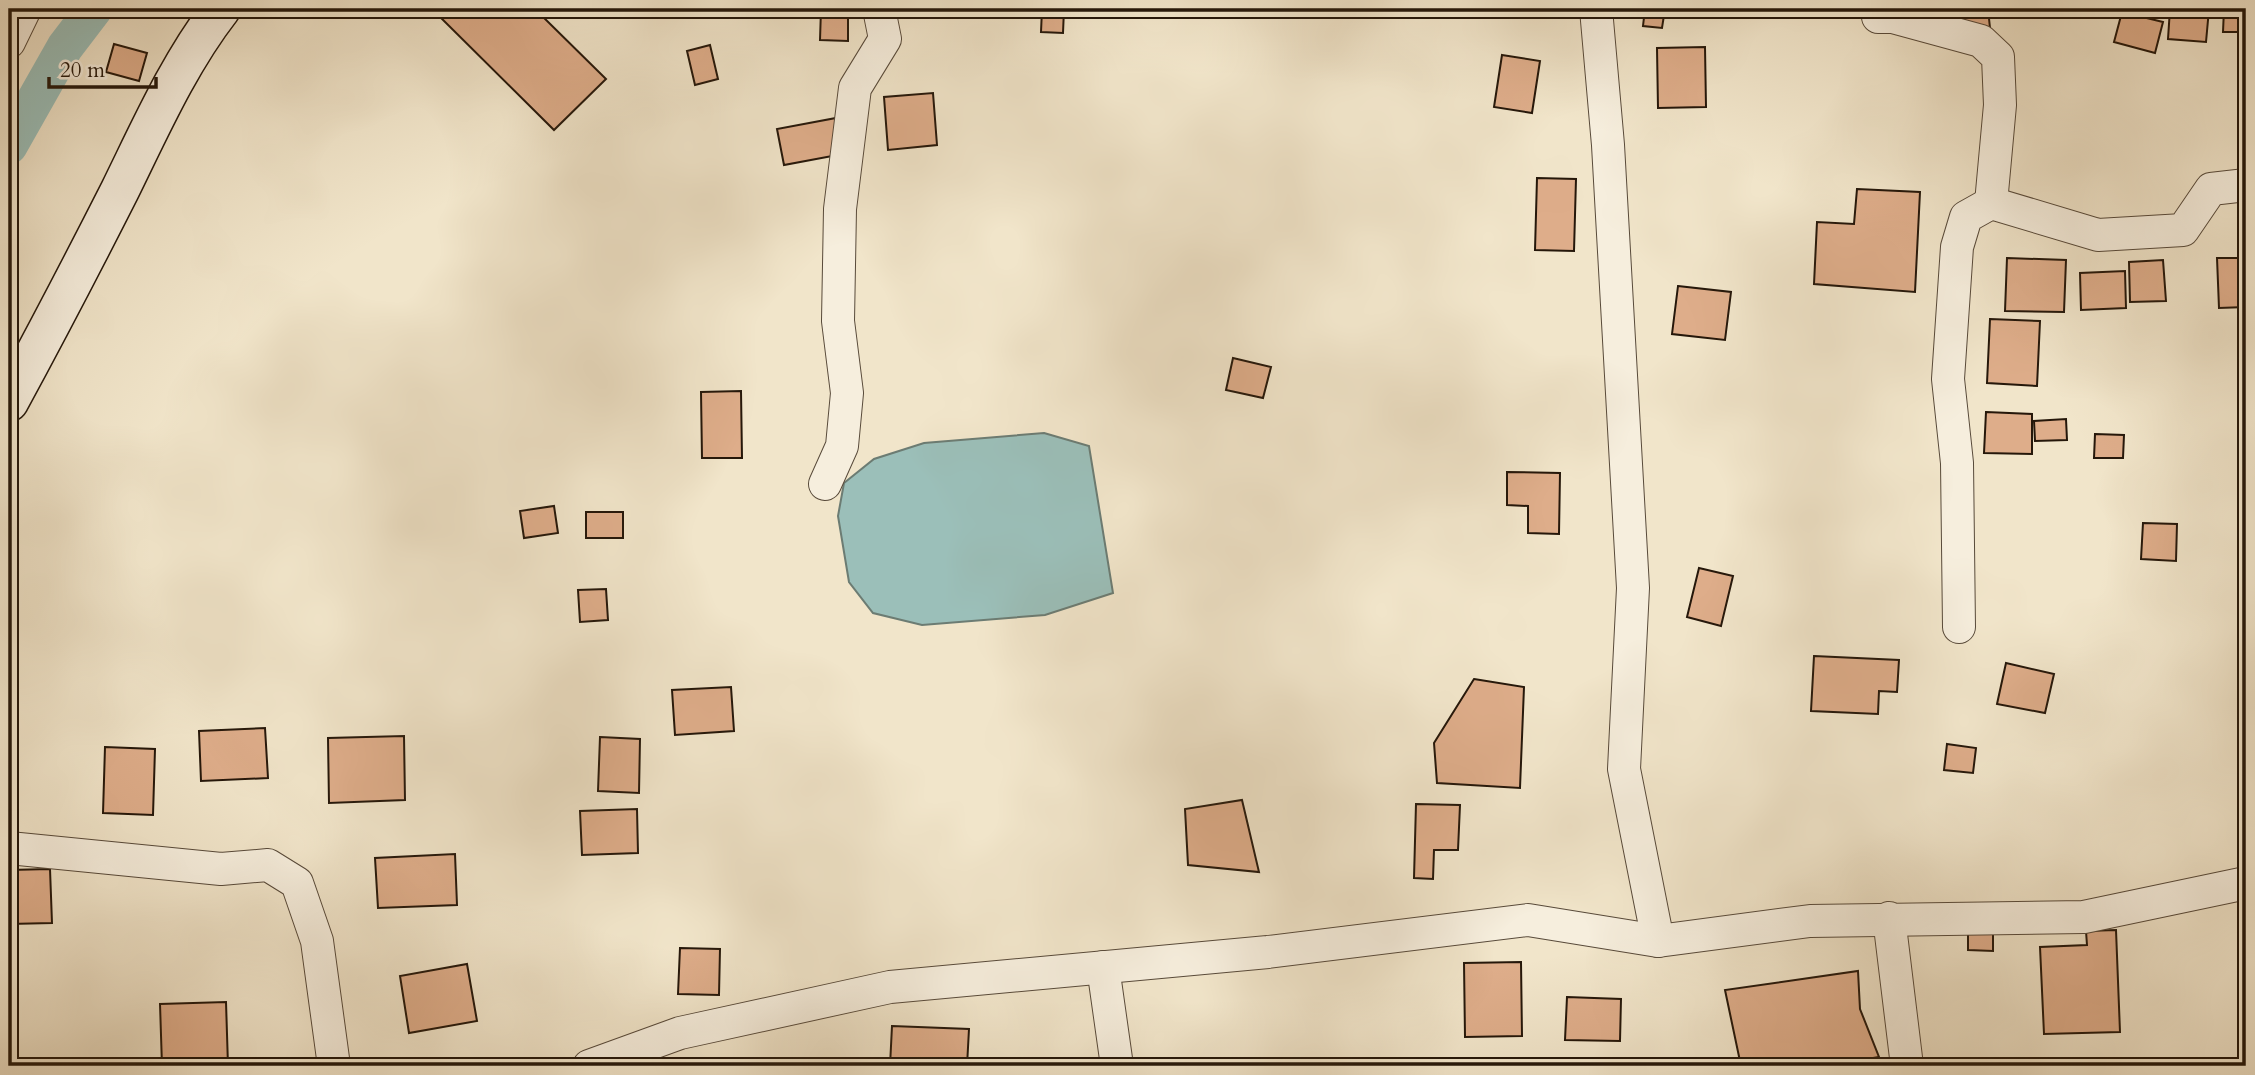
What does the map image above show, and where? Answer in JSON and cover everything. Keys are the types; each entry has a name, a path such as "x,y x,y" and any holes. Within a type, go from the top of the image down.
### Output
{"main road":[{"path":"9,402 171,91 203,32 221,9"}],"street":[{"path":"9,42 25,9"},
{"path":"825,484 842,446 847,393 838,321 840,209 855,88 885,39 879,9"},
{"path":"1596,9 1608,145 1633,587 1623,769 1658,941"},
{"path":"1878,9 1878,17 1893,17 1981,41 1998,57 2000,105 1991,203"},
{"path":"1959,627 1957,463 1948,379 1956,247 1966,217 1991,203 2098,235 2183,230 2211,189 2246,185"},
{"path":"9,848 221,869 268,864 297,883 317,941 334,1066"},
{"path":"589,1066 680,1033 890,987 1268,952 1528,920 1658,941 1810,921 2084,917 2246,883"},
{"path":"1889,918 1907,1066"},
{"path":"1103,967 1117,1066"}],"water":[{"path":"1044,433 1089,446 1113,593 1045,615 922,625 873,613 849,582 838,516 844,483 874,459 924,443"}],"building":[{"path":"535,9 606,79 554,130 434,11"},
{"path":"821,9 848,9 848,41 820,40"},
{"path":"1042,9 1064,9 1063,33 1041,32"},
{"path":"1253,9 1317,9 1317,14 1253,16"},
{"path":"1645,9 1665,9 1662,28 1643,26"},
{"path":"1960,9 1988,9 1990,28 1961,30"},
{"path":"2170,9 2209,9 2206,42 2168,39"},
{"path":"2224,9 2244,9 2243,32 2223,32"},
{"path":"2122,12 2163,22 2155,53 2114,42"},
{"path":"114,44 147,53 139,81 106,72"},
{"path":"710,45 718,79 695,85 687,51"},
{"path":"1705,47 1706,107 1658,108 1657,48"},
{"path":"1502,55 1540,61 1532,113 1494,107"},
{"path":"933,93 937,145 888,150 884,97"},
{"path":"836,118 843,154 784,165 777,129"},
{"path":"1537,178 1576,179 1574,251 1535,250"},
{"path":"1857,189 1920,192 1915,292 1814,284 1817,222 1854,224"},
{"path":"2007,258 2066,260 2064,312 2005,311"},
{"path":"2217,258 2246,258 2246,307 2219,308"},
{"path":"2163,260 2166,301 2130,302 2129,262"},
{"path":"2125,271 2126,308 2081,310 2080,273"},
{"path":"1678,286 1731,292 1725,340 1672,334"},
{"path":"1990,319 2040,321 2037,386 1987,383"},
{"path":"1233,358 1271,367 1263,398 1226,390"},
{"path":"741,391 742,458 702,458 701,392"},
{"path":"1986,412 2032,414 2032,454 1984,453"},
{"path":"2066,419 2067,440 2035,441 2034,421"},
{"path":"2095,434 2124,435 2123,458 2094,458"},
{"path":"1507,472 1560,473 1559,534 1528,533 1528,506 1507,505"},
{"path":"554,506 558,533 524,538 520,511"},
{"path":"586,512 623,512 623,538 586,538"},
{"path":"2143,523 2177,524 2176,561 2141,559"},
{"path":"1699,568 1733,576 1721,626 1687,617"},
{"path":"606,589 608,620 580,622 578,590"},
{"path":"1814,656 1899,660 1897,692 1879,691 1878,714 1811,711"},
{"path":"2006,663 2054,674 2045,713 1997,704"},
{"path":"1474,679 1524,687 1520,788 1437,783 1434,743"},
{"path":"731,687 734,731 675,735 672,690"},
{"path":"265,728 268,778 201,781 199,731"},
{"path":"404,736 405,800 329,803 328,738"},
{"path":"600,737 640,739 639,793 598,791"},
{"path":"1947,744 1976,748 1973,773 1944,770"},
{"path":"105,747 155,749 153,815 103,813"},
{"path":"1242,800 1259,872 1188,865 1185,809"},
{"path":"1416,804 1460,805 1458,850 1434,850 1433,879 1414,878"},
{"path":"637,809 638,853 582,855 580,811"},
{"path":"455,854 457,905 378,908 375,858"},
{"path":"50,869 52,923 9,924 9,870"},
{"path":"1968,928 1993,929 1993,951 1968,950"},
{"path":"2116,930 2120,1032 2044,1034 2040,947 2087,945 2086,931"},
{"path":"680,948 720,949 719,995 678,994"},
{"path":"1521,962 1522,1036 1465,1037 1464,963"},
{"path":"467,964 477,1021 409,1033 400,976"},
{"path":"1858,971 1860,1009 1879,1057 1825,1066 1741,1066 1725,990"},
{"path":"1567,997 1621,999 1620,1041 1565,1040"},
{"path":"226,1002 228,1066 162,1066 160,1004"},
{"path":"892,1026 969,1029 967,1066 890,1066"}],"waterway":[{"path":"9,146 65,47 94,9"}]}
